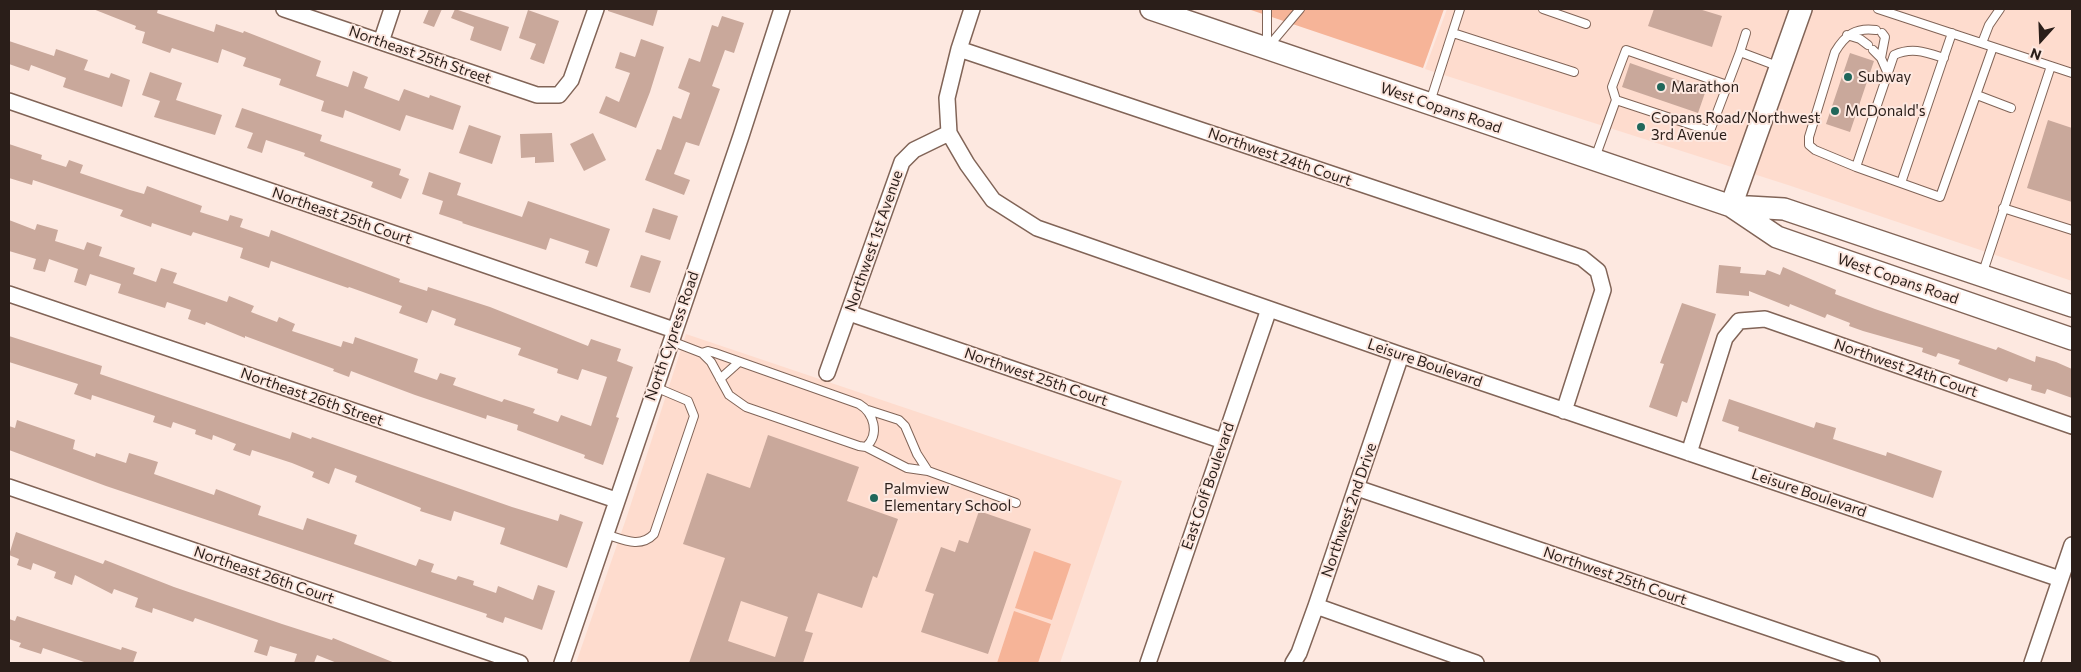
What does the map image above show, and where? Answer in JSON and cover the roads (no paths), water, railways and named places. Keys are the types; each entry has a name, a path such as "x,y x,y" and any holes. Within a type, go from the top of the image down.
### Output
{"main road":[{"name":"West Copans Road","path":"1151,9 1731,206 1784,209 2072,306"},
{"path":"1731,206 1801,9"},
{"name":"West Copans Road","path":"1731,206 1776,237 2072,339"}],"street":[{"name":"Northeast 25th Street","path":"284,9 537,95 559,95 571,80 596,9"},
{"path":"381,42 392,9"},
{"name":"North Cypress Road","path":"562,663 782,9"},
{"name":"Leisure Boulevard","path":"972,9 959,49 947,98 949,133 967,164 993,200 1037,228 1402,355 2060,579"},
{"name":"Northwest 24th Court","path":"959,49 1582,258 1598,272 1603,290 1564,410"},
{"name":"Northeast 25th Court","path":"9,101 673,335"},
{"name":"Northwest 1st Avenue","path":"827,373 902,162 914,150 949,133"},
{"name":"Northeast 26th Street","path":"9,294 616,500"},
{"name":"East Golf Boulevard","path":"1148,663 1268,309"},
{"name":"Northwest 25th Court","path":"849,313 1223,441"},
{"name":"Northwest 24th Court","path":"1689,453 1726,338 1739,321 1765,319 2072,426"},
{"name":"Northwest 2nd Drive","path":"1293,663 1299,653 1316,606 1402,355"},
{"name":"Northeast 26th Court","path":"9,487 520,663"},
{"name":"Northwest 25th Court","path":"1357,488 1872,663"},
{"path":"2032,663 2072,545"},
{"path":"1316,606 1476,663"}],"lane":[{"path":"1267,9 1267,48"},
{"path":"1267,48 1300,9"},
{"path":"1429,104 1460,9"},
{"path":"1543,9 1586,24"},
{"path":"1878,9 2072,73"},
{"path":"1982,43 1989,25 2000,9"},
{"path":"1881,58 1885,37 1879,31 1862,28 1847,36 1835,52 1809,137 1810,145 1815,150 1940,197 1993,47"},
{"path":"1453,33 1574,72"},
{"path":"1616,100 1710,132 1746,33"},
{"path":"1901,183 1952,33"},
{"path":"1847,36 1860,39 1871,48 1881,58 1888,74"},
{"path":"1595,160 1616,100 1612,87 1626,50 1727,85"},
{"path":"1856,166 1894,55 1906,50 1918,50 1944,58"},
{"path":"1740,52 1780,67"},
{"path":"1982,275 2051,66"},
{"path":"1977,95 2011,108"},
{"path":"2003,208 2072,230"},
{"path":"673,335 702,353 710,362 730,395 746,407 852,444 866,447 907,468 928,471 1016,503"},
{"path":"702,353 708,351 715,353 899,420 905,426 917,454 928,471"},
{"path":"720,379 739,362"},
{"path":"605,534 639,543 648,541 654,534 694,416 688,401 655,387"},
{"path":"866,447 871,442 874,431 874,423 868,410"}],"place":[{"name":"Subway","path":"1848,77"},
{"name":"Marathon","path":"1661,87"},
{"name":"McDonald's","path":"1835,111"},
{"name":"Copans Road/Northwest 3rd Avenue","path":"1641,127"},
{"name":"Palmview Elementary School","path":"874,498"}]}
